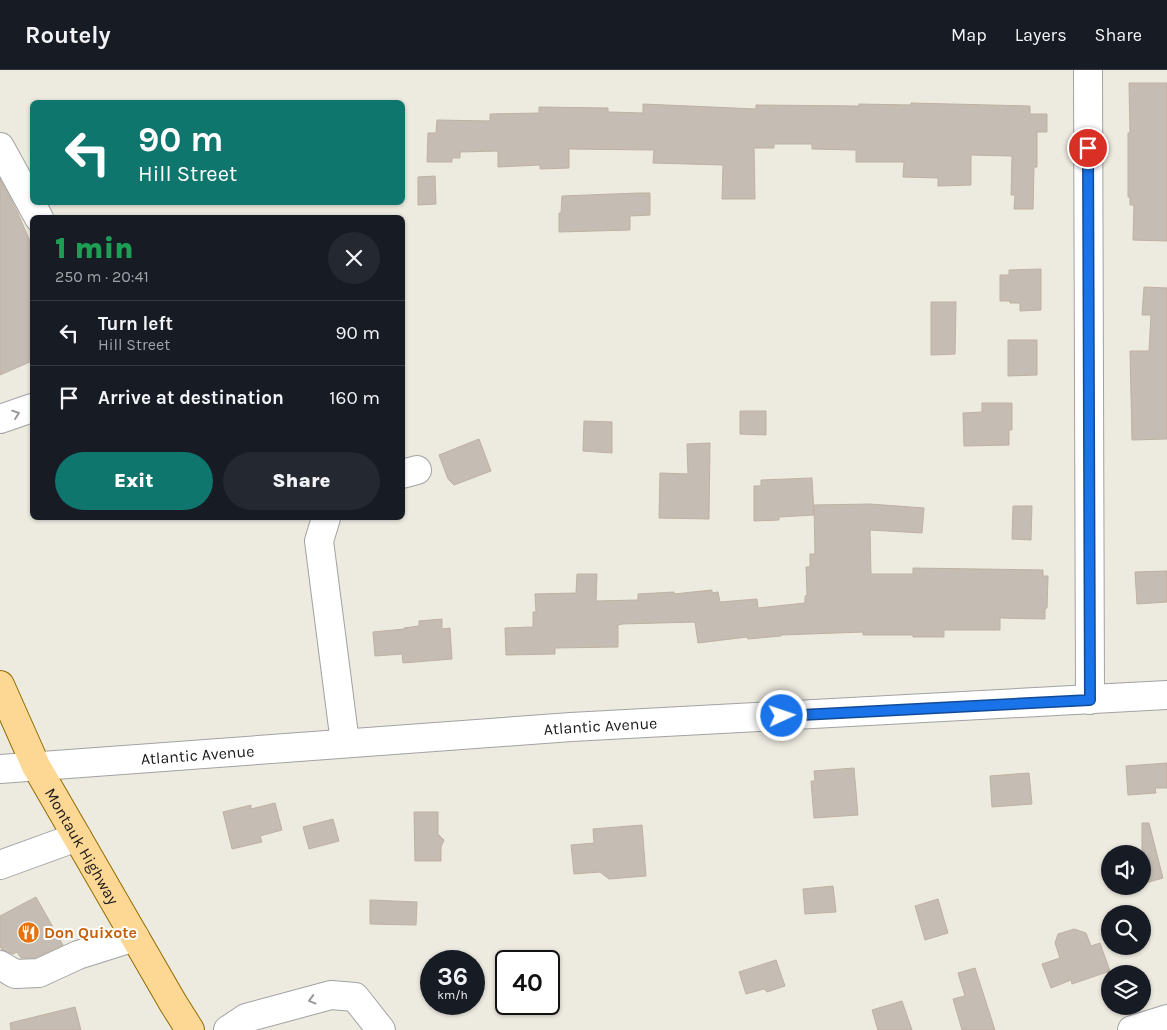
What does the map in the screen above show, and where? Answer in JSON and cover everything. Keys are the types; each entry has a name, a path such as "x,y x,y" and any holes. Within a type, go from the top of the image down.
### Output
{"main road":[{"name":"Montauk Highway","path":"0,685 36,766 190,1030"}],"street":[{"path":"1088,70 1090,700"},
{"path":"2,154 30,202"},
{"path":"0,419 30,409"},
{"path":"325,520 319,541 344,743"},
{"name":"Atlantic Avenue","path":"0,769 571,727 1167,695"},
{"path":"0,865 77,837"},
{"path":"0,965 14,974 40,973 78,955 135,938"},
{"path":"228,1030 246,1018 273,1021 331,995 355,997 381,1030"},
{"path":"1132,1030 1167,1019"}],"building":[{"path":"1129,83 1167,83 1167,241 1133,240 1134,205 1130,205 1130,197 1128,197"},
{"path":"911,103 1030,106 1030,114 1047,114 1047,132 1037,132 1037,167 1034,167 1033,209 1014,209 1015,195 1011,195 1012,156 971,155 971,185 938,186 938,178 903,177 904,162 856,162 856,150 812,149 812,144 774,144 774,148 754,148 755,199 722,199 723,165 653,163 654,150 569,149 569,168 540,169 540,165 498,167 498,151 460,152 460,158 452,158 452,162 427,162 428,133 436,133 437,120 490,121 490,114 539,113 539,107 608,108 608,112 643,113 643,104 756,109 756,105 859,106 859,104 911,105"},
{"path":"435,176 436,204 418,205 418,177"},
{"path":"0,179 30,241 30,362 0,375"},
{"path":"650,193 650,215 630,216 630,230 559,232 559,213 561,213 562,196"},
{"path":"1041,269 1041,310 1020,311 1020,303 1000,301 1000,275 1009,275 1009,270"},
{"path":"1144,287 1167,288 1167,439 1132,440 1130,351 1149,351 1151,315 1142,315"},
{"path":"931,302 956,302 955,354 931,355"},
{"path":"1008,340 1037,340 1037,375 1008,376"},
{"path":"982,403 1012,403 1012,430 1009,430 1009,445 964,446 963,413 982,412"},
{"path":"740,411 766,411 766,435 740,434"},
{"path":"584,421 612,422 612,453 583,451"},
{"path":"479,439 491,471 454,485 448,479 439,455"},
{"path":"710,443 709,519 659,518 660,473 688,474 687,444"},
{"path":"812,478 814,515 754,521 754,486 761,486 761,480"},
{"path":"870,504 924,508 922,533 870,530 871,574 913,574 913,568 1043,570 1043,576 1048,576 1045,619 1000,618 1000,630 944,630 944,637 863,635 863,632 781,635 748,639 747,637 698,643 695,622 622,624 618,625 618,647 555,648 555,654 506,655 505,628 533,627 533,612 536,612 535,594 576,593 577,574 597,574 596,601 638,600 638,594 674,592 674,594 712,590 712,593 718,592 720,602 757,599 758,608 805,603 805,596 807,595 806,567 810,567 810,554 815,554 814,505"},
{"path":"1013,506 1032,506 1031,540 1012,539"},
{"path":"1167,571 1167,602 1137,604 1135,572"},
{"path":"442,619 442,629 450,628 452,659 403,663 402,654 375,656 373,632 404,629 419,626 419,621"},
{"path":"1167,763 1167,788 1155,788 1156,793 1128,795 1126,766"},
{"path":"854,768 858,815 814,818 811,781 815,781 814,771"},
{"path":"1029,773 1032,804 992,807 990,776"},
{"path":"275,803 282,830 260,836 262,842 232,849 223,812 251,805 251,809"},
{"path":"414,812 438,812 438,834 444,840 441,847 441,861 415,861"},
{"path":"333,819 339,841 309,849 303,827"},
{"path":"1142,823 1149,823 1163,878 1151,881 1151,845 1142,845"},
{"path":"642,825 646,876 609,879 600,872 574,874 571,845 594,843 593,829"},
{"path":"833,886 836,912 805,914 803,889"},
{"name":"Don Quixote","path":"36,897 63,945 35,958 21,958 17,952 13,954 2,950 0,946 0,916"},
{"path":"938,899 948,933 925,940 915,906"},
{"path":"370,900 417,902 416,925 370,924"},
{"path":"1074,929 1086,933 1091,946 1100,943 1101,955 1104,955 1108,965 1101,965 1101,974 1072,984 1071,980 1051,988 1042,964 1060,958 1055,943 1058,934"},
{"path":"776,960 785,986 767,992 764,989 746,994 739,972"},
{"path":"975,968 995,1030 962,1030 953,999 965,996 958,973"},
{"path":"902,1001 912,1030 878,1030 872,1010"},
{"path":"75,1007 81,1030 11,1030 10,1023"}],"place":[{"name":"Don Quixote","path":"28,932"}],"route":[{"path":"782,716 1090,700 1088,148"}]}
